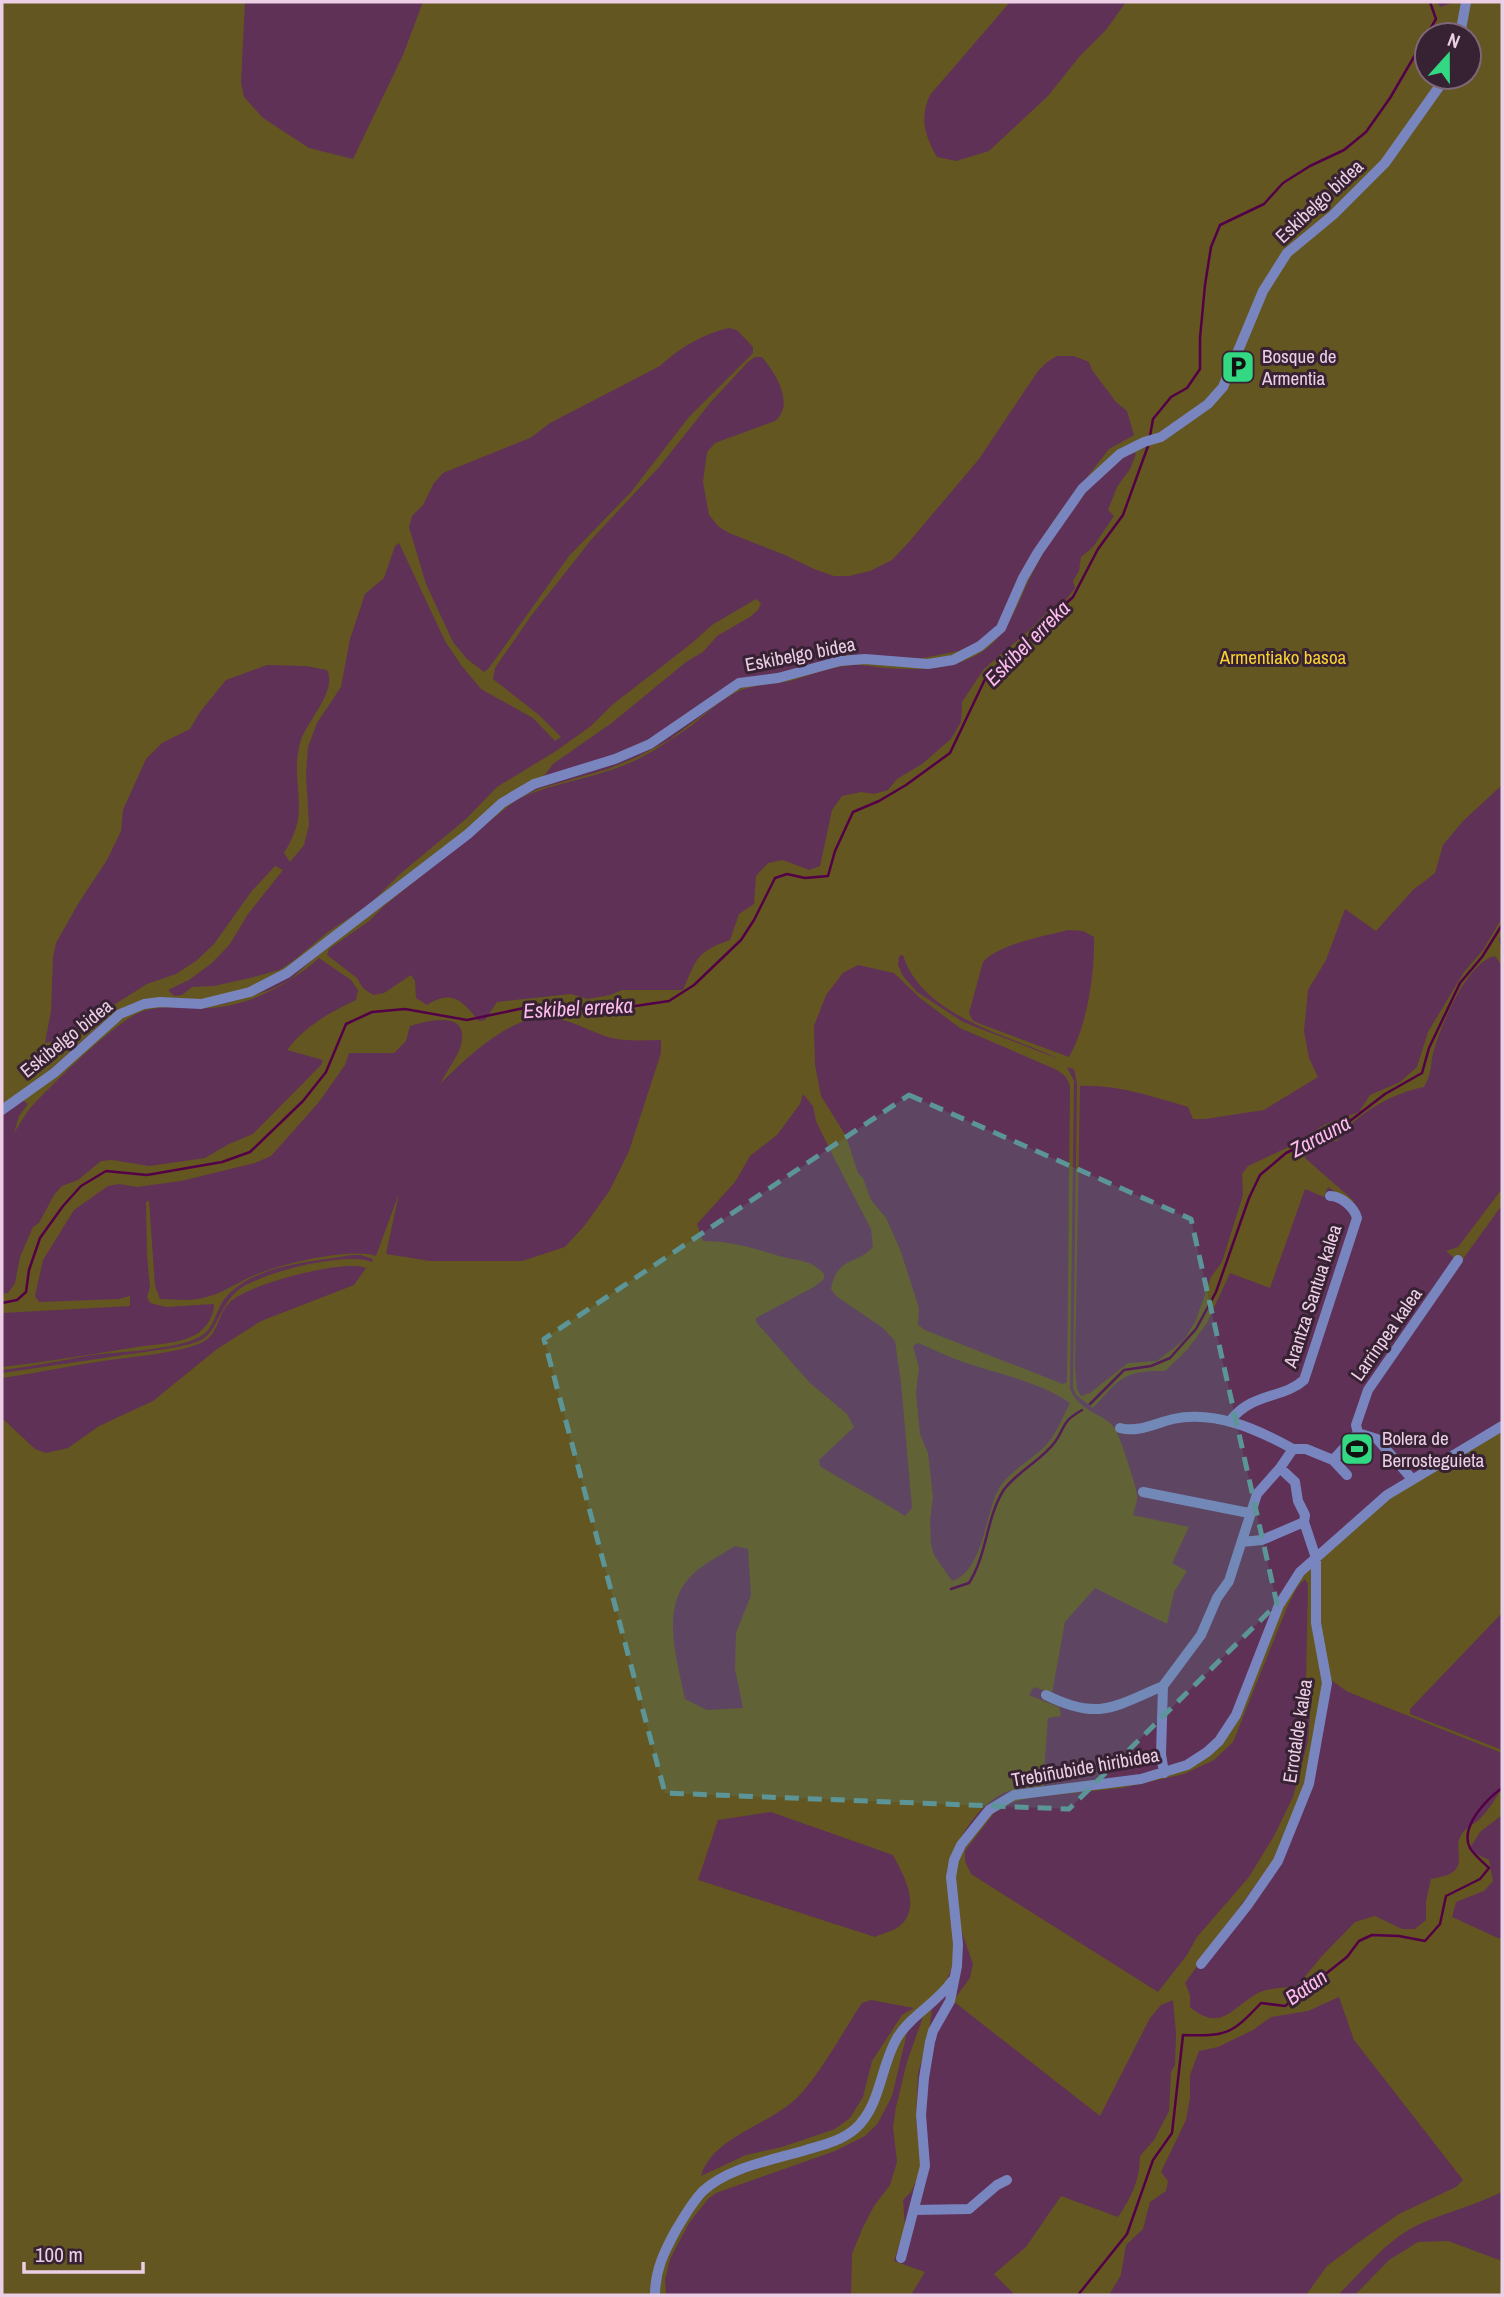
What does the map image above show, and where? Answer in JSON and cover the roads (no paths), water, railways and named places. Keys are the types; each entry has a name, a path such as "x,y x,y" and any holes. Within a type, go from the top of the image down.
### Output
{"street":[{"path":"1463,21 1466,2"},
{"name":"Eskibelgo bidea","path":"2,1110 54,1073 120,1014 144,1004 201,1004 250,992 287,973 447,850 502,803 534,784 615,759 650,744 740,683 778,678 840,661 865,659 928,664 953,660 980,646 1001,628 1023,578 1038,552 1082,489 1120,454 1171,430 1208,404 1223,387 1263,291 1287,253 1333,215 1385,163 1436,91"},
{"name":"Arantza Santua kalea","path":"1230,1421 1238,1410 1265,1395 1297,1385 1304,1380 1357,1218 1355,1211 1346,1203 1337,1196 1330,1196"},
{"name":"Larrinpea kalea","path":"1358,1433 1356,1425 1368,1390 1458,1260"},
{"path":"1120,1428 1131,1431 1176,1418 1204,1417 1230,1421 1293,1448 1306,1449 1333,1460 1347,1475"},
{"name":"Trebiñubide hiribidea","path":"901,2259 925,2166 921,2115 924,2078 933,2031 950,2001 958,1944 951,1870 961,1844 989,1810 1005,1798 1030,1791 1118,1783 1164,1773 1197,1759 1219,1741 1228,1729 1243,1699 1279,1605 1292,1583 1315,1558 1377,1503 1502,1426"},
{"path":"1333,1460 1358,1433 1377,1439 1412,1479"},
{"path":"1046,1695 1069,1707 1105,1710 1163,1686 1201,1635 1217,1598 1229,1581 1257,1494 1293,1448"},
{"name":"Errotalde kalea","path":"1201,1964 1247,1906 1278,1861 1309,1784 1326,1683 1316,1623 1315,1558 1295,1482 1280,1468"},
{"path":"1143,1492 1249,1513"},
{"path":"1367,1494 1377,1503"},
{"path":"1242,1542 1262,1540 1304,1522"},
{"path":"1163,1686 1161,1754 1164,1773"},
{"path":"656,2295 656,2278 661,2259 689,2209 704,2191 723,2178 744,2169 832,2142 852,2131 872,2107 898,2037 905,2027 941,1995 953,1979"},
{"path":"914,2210 969,2208 1007,2180"}],"waterway":[{"name":"Eskibel erreka","path":"1150,436 1153,419 1171,397 1187,388 1200,369 1205,285 1211,247 1220,225 1264,204 1283,183 1310,166 1344,150 1366,132 1390,98 1436,19 1430,2"},
{"name":"Eskibel erreka","path":"2,1303 17,1300 26,1292 29,1270 40,1238 81,1186 106,1171 147,1175 222,1162 250,1152 303,1101 326,1072 346,1024 372,1012 405,1009 467,1020 524,1008 615,1009 669,1001 694,985 741,940 775,878 787,874 805,878 828,876 835,851 853,812 906,785 950,753 986,677 1073,597 1098,549 1123,515 1148,446"},
{"name":"Zarauna","path":"1090,1404 1124,1370 1151,1366 1170,1358 1196,1329 1216,1292 1249,1198 1260,1175 1286,1153 1346,1124 1385,1094 1422,1073 1429,1048 1460,983 1482,957 1502,925"},
{"name":"Zarauna","path":"951,1589 969,1583 975,1572 993,1513 1003,1491 1049,1449 1067,1421 1082,1410"},
{"name":"Batan","path":"1078,2295 1127,2234 1153,2160 1172,2133 1183,2035 1210,2035 1227,2031 1242,2022 1261,2003 1285,2006 1347,1957 1359,1941 1372,1935 1425,1941 1440,1924 1446,1896 1480,1879 1489,1868 1470,1848 1468,1831 1482,1806 1502,1788"}],"place":[{"name":"Bosque de Armentia","path":"1238,367"},
{"name":"Bolera de Berrosteguieta","path":"1357,1449"}],"park label":[{"name":"Armentiako basoa","path":"1283,657"}]}
